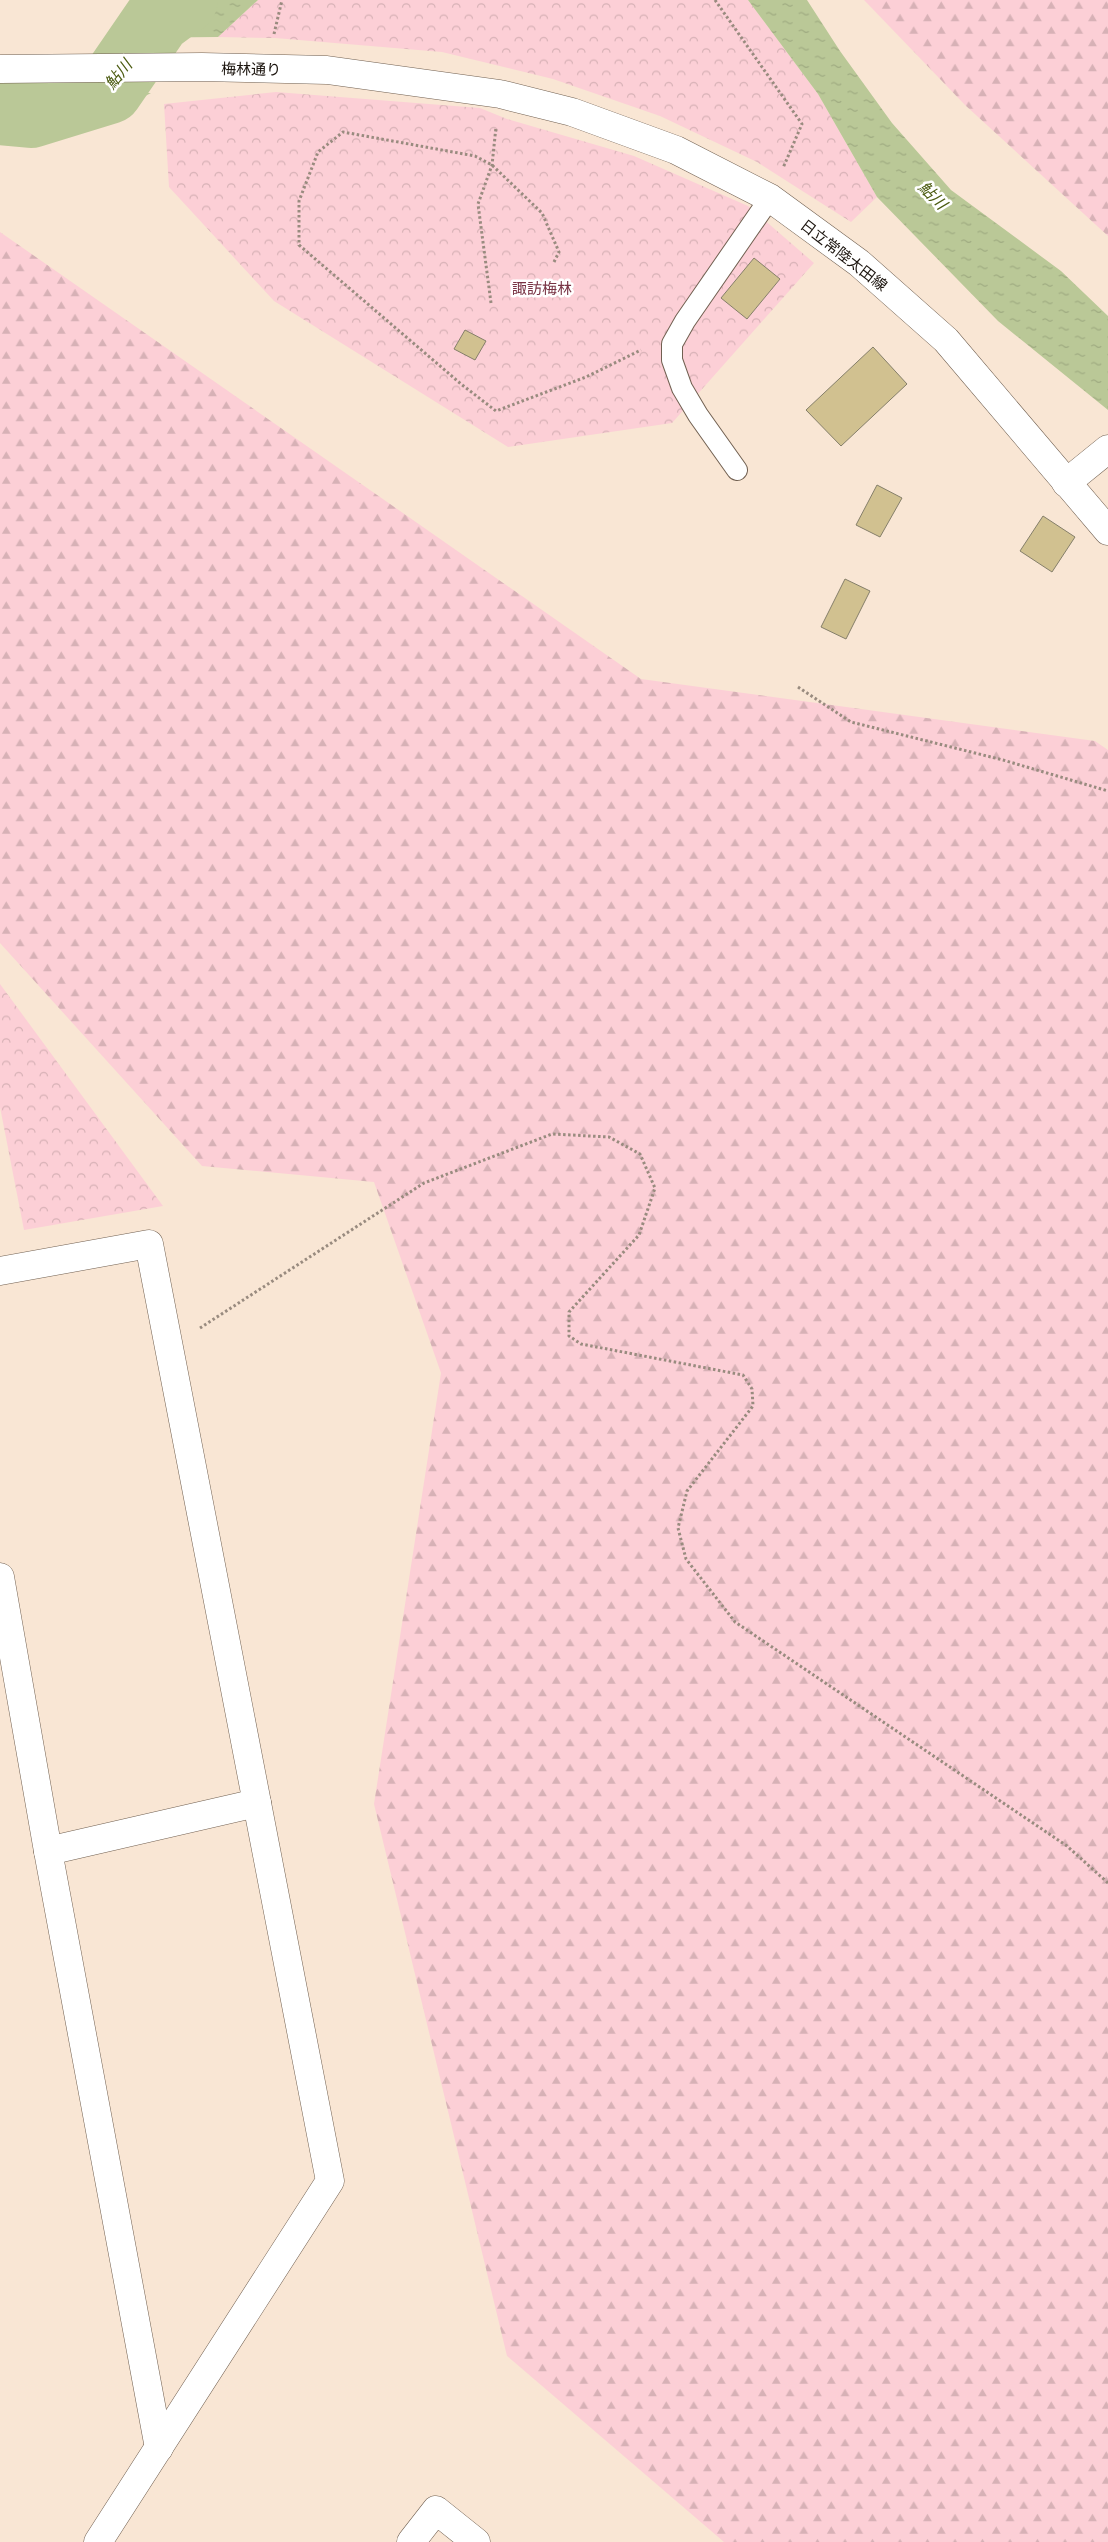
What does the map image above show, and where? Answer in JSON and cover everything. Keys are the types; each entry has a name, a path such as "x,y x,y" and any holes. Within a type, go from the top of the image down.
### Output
{"street":[{"name":"梅林通り","path":"0,70 202,67 327,70 500,94"},
{"name":"日立常陸太田線","path":"500,94 572,112 676,150 770,198 859,263 946,340 1108,531"},
{"path":"1066,482 1108,449"},
{"path":"0,1271 149,1244 330,2181 98,2542"},
{"path":"0,1577 8,1660 48,1851 159,2448"},
{"path":"48,1851 257,1803"},
{"path":"411,2542 436,2510 476,2542"}],"lane":[{"path":"737,470 698,415 682,388 672,360 672,344 685,321 770,198"}],"path":[{"path":"715,0 802,124 770,198"},
{"path":"491,303 478,204 492,165 500,94"},
{"path":"554,262 559,252 542,213 492,165 475,156 342,132 318,152 299,201 299,245 461,384 496,411 586,377 652,345 670,327 685,321"},
{"path":"798,687 851,722 1003,760 1108,791"},
{"path":"198,1330 424,1183 552,1134 609,1137 640,1154 655,1188 639,1235 569,1312 569,1336 582,1344 743,1375 752,1389 753,1406 687,1491 678,1528 686,1559 735,1622 1067,1846 1108,1883"}],"green space":[{"path":"258,0 748,0 818,94 877,197 851,222 757,162 660,116 553,79 442,52 275,38 218,37"},
{"path":"864,0 1108,0 1108,236 965,105"},
{"name":"諏訪梅林","path":"276,92 480,108 507,119 634,156 748,206 814,263 672,423 508,447 274,301 169,187 164,104"},
{"path":"0,232 641,679 1095,741 1108,750 1108,2542 724,2542 507,2356 374,1804 441,1373 374,1182 202,1166 0,943"},
{"path":"0,984 163,1206 24,1230 0,1107"}],"water":[{"path":"157,0 258,0 218,37 116,38"},
{"path":"748,0 807,0 840,51 892,123 951,190 1061,271 1108,316 1108,410 998,321 877,197 818,94"},
{"path":"69,92 151,93 122,108 66,119 0,121 0,99 49,98"}],"building":[{"path":"754,258 780,279 747,319 721,298"},
{"path":"465,330 486,341 475,360 454,349"},
{"path":"873,347 907,384 841,446 806,410"},
{"path":"877,485 902,498 880,537 856,525"},
{"path":"1043,516 1075,537 1052,572 1020,551"},
{"path":"845,579 870,591 846,639 821,627"}],"waterway":[{"name":"鮎川","path":"0,111 31,114 109,90 157,20 184,0"}]}
